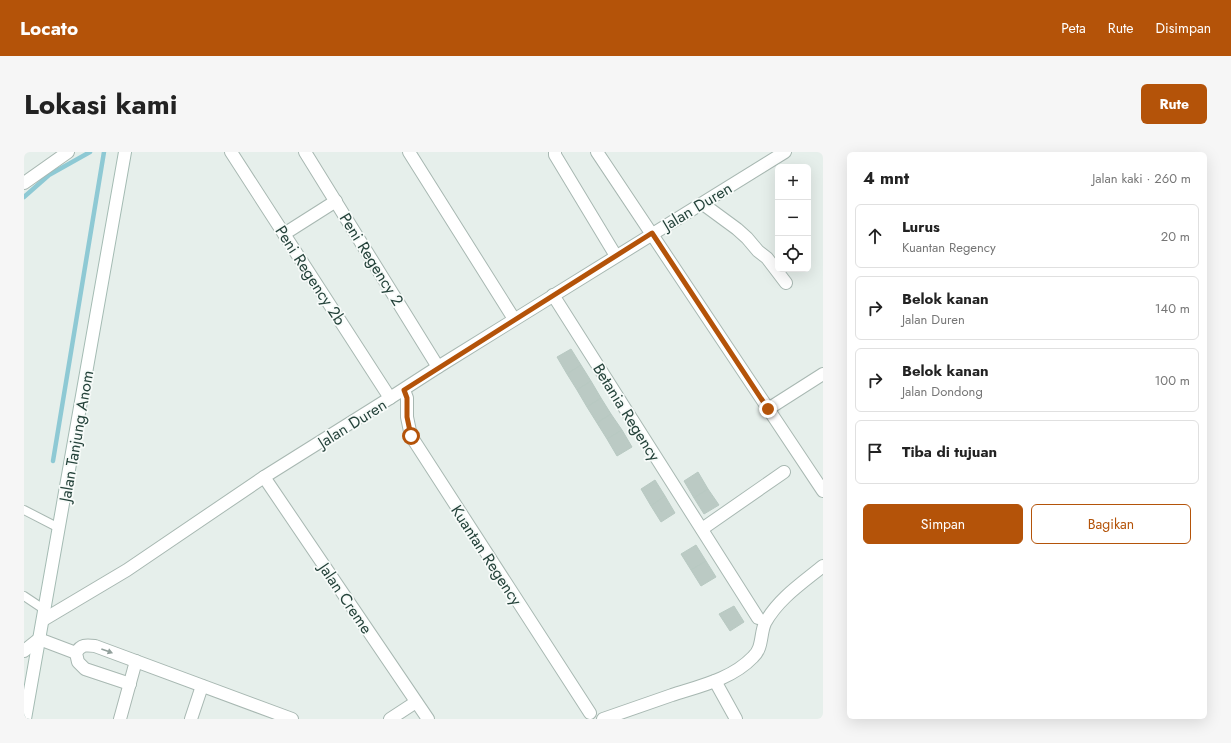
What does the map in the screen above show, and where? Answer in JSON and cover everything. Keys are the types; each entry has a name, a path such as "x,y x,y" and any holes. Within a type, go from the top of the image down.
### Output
{"street":[{"path":"24,183 68,152"},
{"name":"Jalan Tanjung Anom","path":"26,719 125,152"},
{"name":"Peni Regency 2b","path":"231,152 390,398"},
{"name":"Peni Regency 2","path":"305,152 438,367"},
{"path":"409,152 514,320"},
{"path":"555,152 555,155 568,178 616,256"},
{"path":"597,152 823,491"},
{"name":"Jalan Duren","path":"44,615 127,570 264,477 652,233 703,204 785,152"},
{"path":"284,234 336,202"},
{"path":"703,204 747,238 766,258 786,283"},
{"name":"Betania Regency","path":"553,295 758,618"},
{"path":"768,409 823,374"},
{"name":"Kuantan Regency","path":"404,390 407,398 407,417 411,436 590,713"},
{"path":"702,529 784,472"},
{"name":"Jalan Creme","path":"264,477 428,719"},
{"path":"603,719 636,714 737,670 755,656 760,646 763,629 773,612 789,593 823,566"},
{"path":"24,651 39,639 76,653"},
{"path":"130,684 85,668 78,662 76,653 80,647 87,645 136,661 202,686 259,714 292,719"},
{"path":"120,719 136,661"},
{"path":"714,681 736,719"},
{"path":"191,719 202,686"},
{"path":"390,719 416,702"}],"lane":[{"path":"24,510 59,528"},
{"path":"24,596 44,615"}],"building":[{"path":"571,349 581,365 567,374 557,357"},
{"path":"581,365 591,381 577,390 567,374"},
{"path":"591,381 601,398 587,407 577,390"},
{"path":"601,398 611,414 597,423 587,407"},
{"path":"611,414 622,430 607,439 597,423"},
{"path":"622,430 632,447 617,456 607,439"},
{"path":"698,472 708,489 694,498 684,481"},
{"path":"655,480 665,496 651,506 641,489"},
{"path":"708,489 719,505 704,514 694,498"},
{"path":"665,496 675,513 661,522 651,506"},
{"path":"696,545 706,561 691,570 681,554"},
{"path":"706,561 716,577 701,586 691,570"},
{"path":"734,606 744,622 730,631 719,614"}],"waterway":[{"path":"24,197 49,175 90,152"},
{"path":"53,461 104,152"}],"route":[{"path":"411,436 408,428 407,398 404,390 438,367 652,233 768,409"}]}
